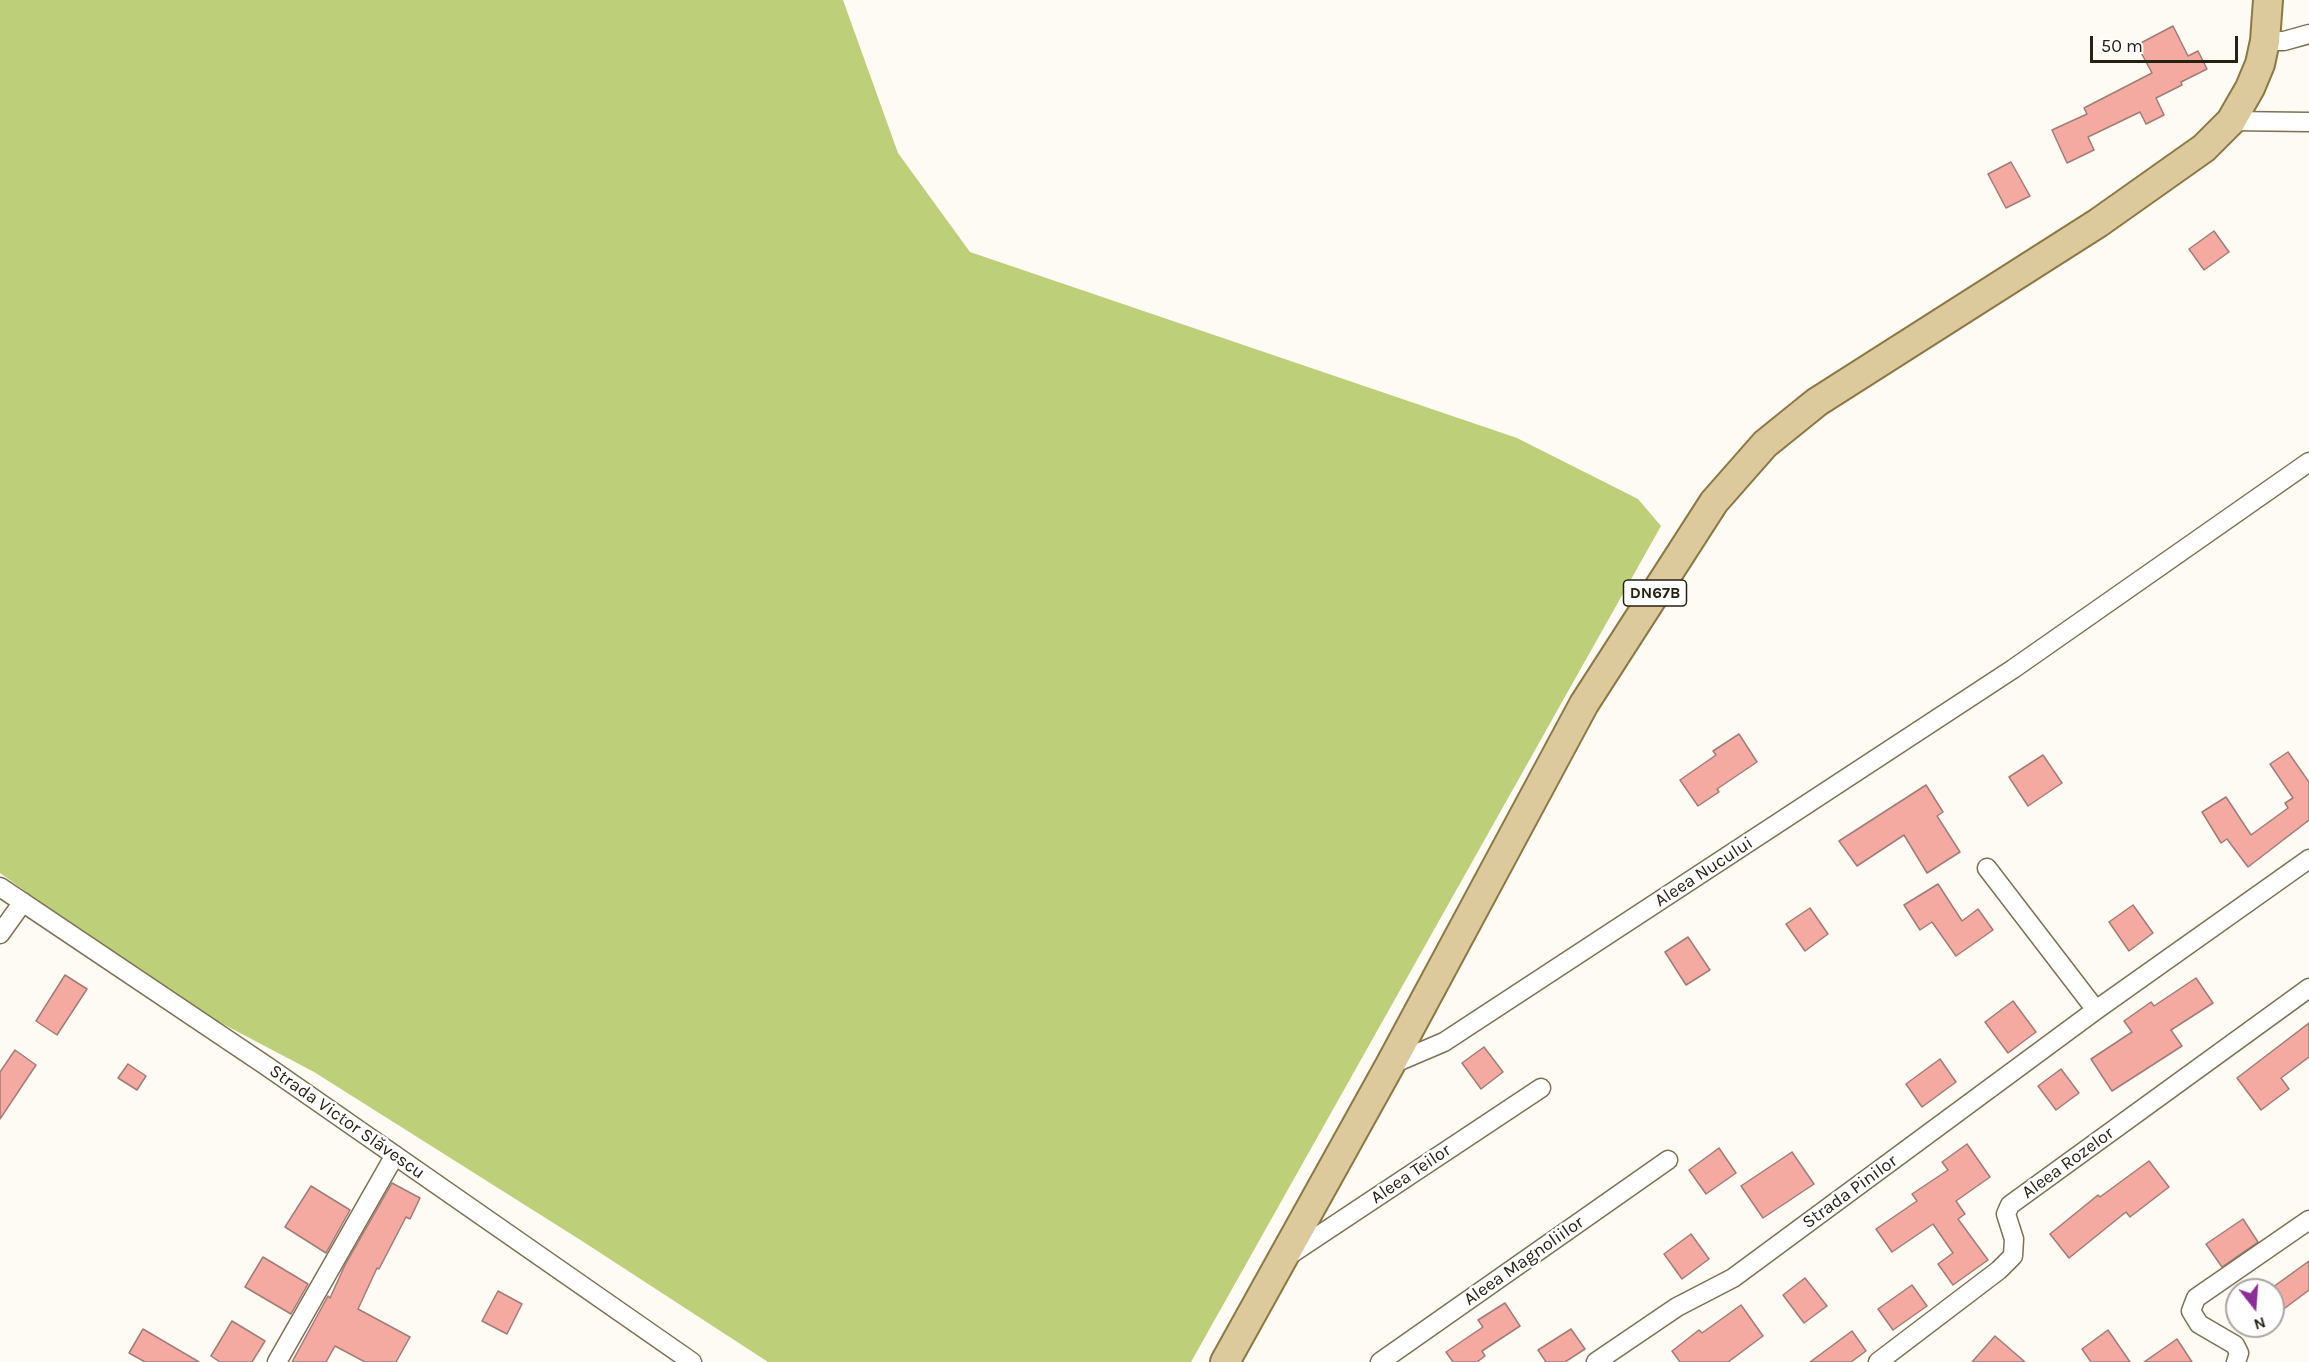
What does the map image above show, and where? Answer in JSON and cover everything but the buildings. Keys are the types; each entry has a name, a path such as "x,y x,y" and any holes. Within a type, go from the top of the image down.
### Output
{"main road":[{"name":"DN67B","path":"1225,1362 1390,1065 1584,704 1714,502 1765,444 1817,402 2098,223 2204,148 2231,121 2250,88 2260,63 2265,41 2268,0"}],"street":[{"path":"2265,41 2284,41 2309,34"},
{"path":"2231,121 2309,122"},
{"name":"Aleea Nucului","path":"1390,1065 1444,1042 2013,669 2309,462"},
{"name":"Strada Pinilor","path":"1596,1362 1677,1307 1733,1278 2096,1010 2309,859"},
{"path":"1987,868 2096,1010"},
{"name":"Strada Victor Slăvescu","path":"0,887 395,1155 692,1362"},
{"path":"0,934 23,902"},
{"name":"Aleea Rozelor","path":"1878,1362 1897,1356 2013,1256 2014,1239 2006,1214 2010,1205 2309,988"},
{"name":"Aleea Teilor","path":"1282,1260 1540,1088"},
{"path":"277,1362 395,1155"},
{"name":"Aleea Magnoliilor","path":"1380,1362 1668,1160"},
{"path":"2236,1362 2239,1353 2235,1345 2199,1324 2191,1311 2196,1298 2309,1220"}],"green space":[{"path":"0,0 843,0 898,153 970,252 1517,438 1638,499 1661,526 1191,1362 768,1362 582,1241 314,1072 168,995 0,873"}]}
